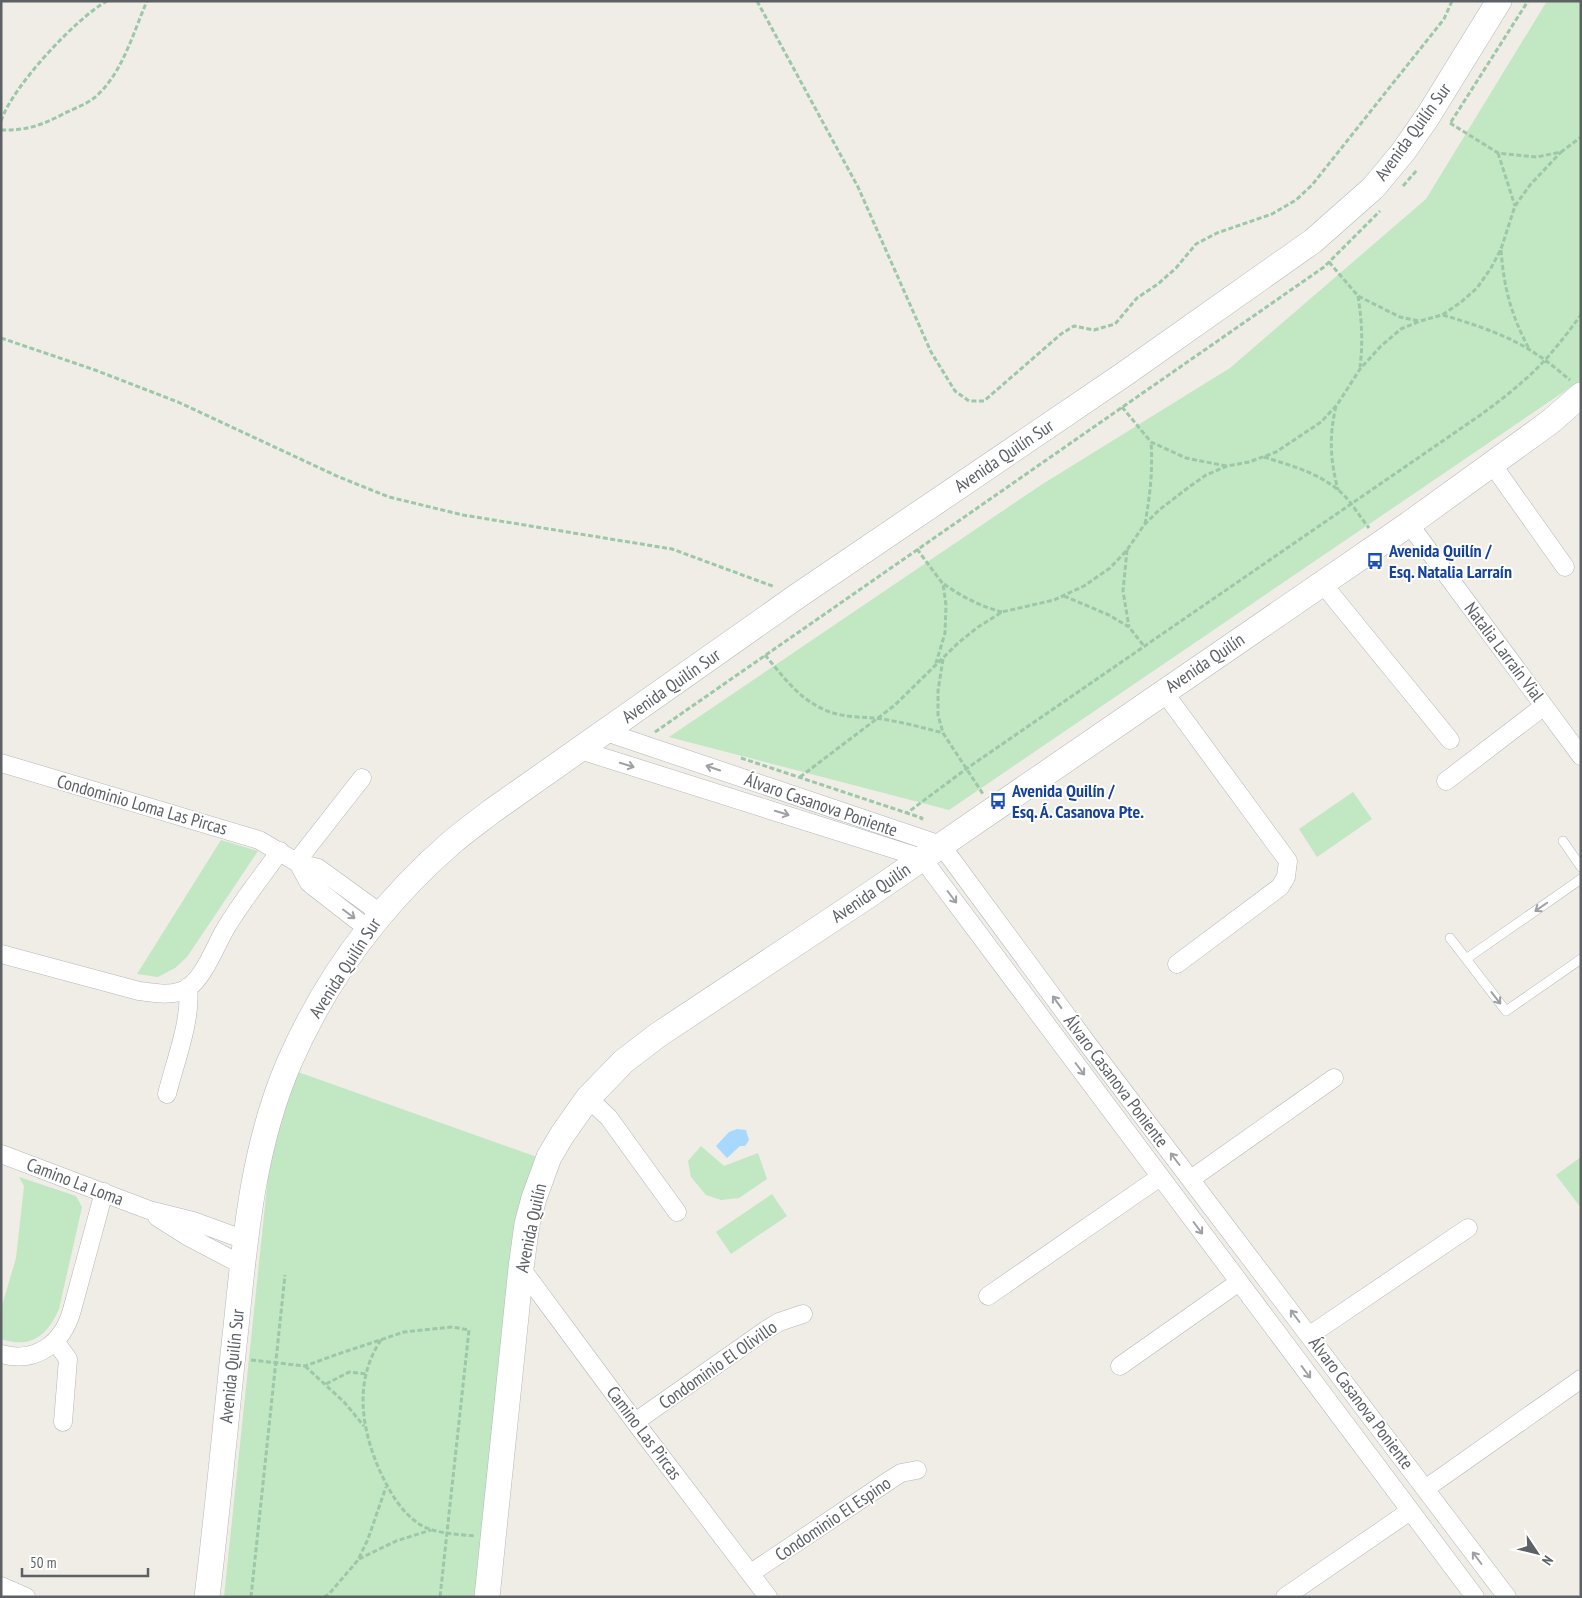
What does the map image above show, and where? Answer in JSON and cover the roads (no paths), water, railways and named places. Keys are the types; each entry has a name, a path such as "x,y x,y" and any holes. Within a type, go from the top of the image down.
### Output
{"street":[{"name":"Avenida Quilín Sur","path":"207,1597 242,1265 258,1158 271,1110 288,1064 307,1025 328,988 374,921 413,878 452,842 492,811 796,597 1123,375 1313,241 1373,188 1403,152 1428,116 1499,1"},
{"name":"Avenida Quilín","path":"487,1597 521,1268 528,1224 542,1175 562,1135 588,1098 618,1066 645,1044 926,847 993,809 1409,524 1550,422 1577,389"},
{"path":"1492,464 1565,567"},
{"name":"Natalia Larraín Vial","path":"1409,524 1581,756"},
{"path":"1322,583 1450,740"},
{"path":"1164,692 1279,846 1288,861 1286,877 1280,887 1177,964"},
{"path":"1446,781 1544,706"},
{"name":"Álvaro Casanova Poniente","path":"606,732 926,847 1087,1043 1507,1597"},
{"name":"Álvaro Casanova Poniente","path":"580,750 926,847 1160,1177 1475,1597"},
{"name":"Condominio Loma Las Pircas","path":"1,763 258,840 297,862 318,868 374,921"},
{"path":"297,862 362,778"},
{"path":"1,954 139,991 158,994 176,993 188,987 200,974 225,928 280,851"},
{"path":"167,1094 187,1017 190,1001 188,987"},
{"path":"1191,1180 1334,1078"},
{"path":"588,1098 609,1118 677,1212"},
{"name":"Camino La Loma","path":"1,1154 149,1210 193,1221 245,1240"},
{"path":"988,1296 1160,1177"},
{"path":"1,1354 17,1357 32,1355 55,1341 66,1327 104,1192"},
{"name":"Camino La Loma","path":"149,1210 187,1236 242,1265"},
{"path":"1310,1336 1468,1228"},
{"name":"Camino Las Pircas","path":"521,1268 768,1597"},
{"path":"1120,1366 1239,1282"},
{"path":"1255,1304 1274,1289"},
{"name":"Condominio El Olivillo","path":"635,1422 766,1330 779,1322 803,1314"},
{"path":"55,1341 66,1355 68,1366 63,1422"},
{"path":"1425,1489 1581,1379"},
{"name":"Condominio El Espino","path":"751,1573 896,1477 910,1470 917,1470"},
{"path":"1286,1597 1410,1511"},
{"path":"1,1586 26,1597"}],"lane":[{"path":"1563,841 1581,868"},
{"path":"1466,959 1581,879"},
{"path":"1450,938 1506,1011 1581,959"}],"water":[{"path":"737,1129 746,1130 749,1140 745,1146 740,1146 727,1158 716,1146 729,1132"}],"place":[{"name":"Avenida Quilín / Esq. Natalia Larraín","path":"1375,561"},
{"name":"Avenida Quilín / Esq. Á. Casanova Pte.","path":"998,801"}]}
